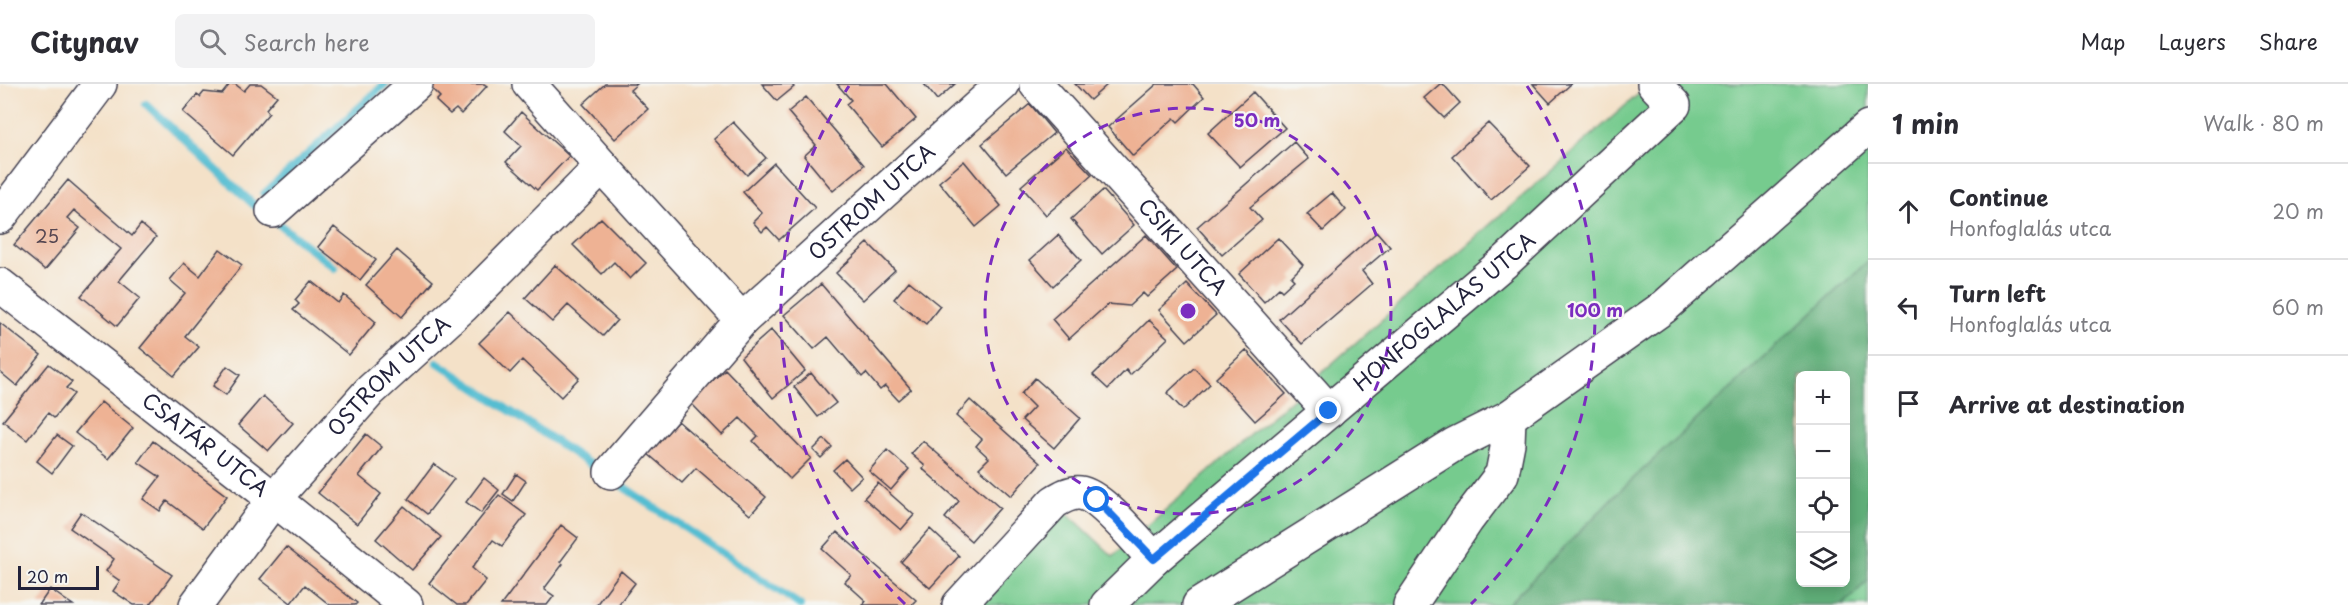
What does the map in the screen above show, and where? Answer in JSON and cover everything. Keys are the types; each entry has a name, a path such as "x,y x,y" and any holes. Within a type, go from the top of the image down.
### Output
{"street":[{"path":"0,217 100,84"},
{"path":"273,211 416,84"},
{"path":"529,84 742,320"},
{"name":"OSTROM UTCA","path":"611,472 742,320 1003,84"},
{"name":"CSIKI UTCA","path":"1036,84 1329,411"},
{"name":"HONFOGLALÁS UTCA","path":"1107,605 1154,559 1508,259 1664,94"},
{"path":"1199,605 1455,444 1509,417 1664,307 1868,127"},
{"name":"OSTROM UTCA","path":"196,605 274,499 370,391 462,307 602,165"},
{"name":"CSATÁR UTCA","path":"0,285 406,605"},
{"path":"1410,605 1467,520 1502,474 1508,443 1509,417"},
{"path":"959,605 1054,502 1069,494 1083,493 1097,500 1154,559"}],"green space":[{"path":"1650,84 1868,84 1868,261 1622,489 1507,605 973,605 1064,510 1113,556"},
{"path":"1868,261 1868,580 1843,605 1507,605 1622,489"},
{"path":"1868,580 1868,605 1843,605"}],"building":[{"path":"230,84 235,84 244,91 250,84 261,84 277,96 266,109 269,113 233,155 183,112 197,95 200,97 204,92 222,94"},
{"path":"427,84 484,84 487,86 461,114 456,109 450,114 436,101 440,97"},
{"path":"605,84 637,84 630,90 648,109 615,139 583,104"},
{"path":"762,84 791,84 794,87 777,101"},
{"path":"837,84 887,84 916,119 882,147 846,104 851,100"},
{"path":"924,84 955,84 937,100"},
{"path":"1075,84 1108,84 1090,100"},
{"path":"1157,84 1193,84 1204,97 1178,122 1174,118 1133,156 1108,127"},
{"path":"1443,84 1460,103 1444,118 1424,98"},
{"path":"1533,84 1571,84 1550,103"},
{"path":"1253,92 1285,128 1240,167 1208,133"},
{"path":"806,97 864,165 833,191 804,156 816,145 788,112"},
{"path":"1030,104 1054,133 1006,173 982,144"},
{"path":"521,112 569,156 537,190 506,162 521,146 505,131"},
{"path":"733,122 766,158 747,175 714,139"},
{"path":"1488,123 1530,166 1491,200 1452,156"},
{"path":"1294,142 1309,159 1250,207 1262,220 1222,255 1197,227"},
{"path":"1066,147 1092,175 1046,215 1021,186"},
{"path":"964,161 1001,206 976,227 939,182"},
{"path":"774,163 815,208 779,240 767,227 762,232 753,222 762,213 743,192"},
{"path":"68,180 132,236 141,224 156,237 119,281 140,298 117,326 81,296 121,249 74,210 67,218 80,228 45,270 14,245"},
{"path":"1103,190 1134,225 1102,254 1071,219"},
{"path":"1332,193 1346,210 1323,231 1307,214"},
{"path":"601,218 646,263 630,279 614,262 602,274 573,245"},
{"path":"334,227 376,260 360,280 318,247"},
{"path":"1377,232 1390,247 1362,271 1372,284 1302,344 1279,319"},
{"path":"1058,235 1081,260 1053,286 1030,260"},
{"path":"1146,235 1177,270 1147,297 1143,293 1129,306 1108,304 1069,339 1052,319"},
{"path":"1278,238 1303,265 1291,277 1294,280 1282,291 1279,288 1264,302 1239,274"},
{"path":"868,243 895,270 863,300 836,273"},
{"path":"220,249 242,265 185,336 199,347 174,376 140,348 185,293 170,280 184,263 200,276"},
{"path":"397,250 433,281 402,317 366,285"},
{"path":"555,265 617,320 603,336 568,305 552,322 525,298"},
{"path":"311,281 338,303 344,295 376,322 349,355 293,310 299,304 295,300"},
{"path":"909,281 940,306 926,324 894,299"},
{"path":"821,284 911,389 898,400 885,386 880,390 866,373 862,377 828,337 814,349 784,315"},
{"path":"1187,284 1216,315 1187,341 1159,310"},
{"path":"510,312 579,378 561,397 522,360 510,373 479,343"},
{"path":"1149,320 1168,338 1130,375 1126,370 1108,389 1093,375"},
{"path":"0,323 41,355 17,386 0,372"},
{"path":"771,330 805,371 773,398 741,357"},
{"path":"1246,350 1286,394 1255,421 1216,378"},
{"path":"49,364 72,382 66,388 74,394 54,418 48,413 27,440 3,421"},
{"path":"227,366 240,375 226,395 213,386"},
{"path":"1194,368 1210,384 1183,410 1167,393"},
{"path":"725,369 811,458 790,479 753,441 758,436 740,418 722,435 690,402"},
{"path":"811,373 836,403 818,417 794,387"},
{"path":"1035,378 1080,418 1054,448 1022,420 1034,407 1021,394"},
{"path":"263,396 293,423 268,451 238,425"},
{"path":"970,400 1040,463 1011,496 979,468 989,458 976,446 982,439 956,416"},
{"path":"101,402 133,428 108,459 75,433"},
{"path":"678,421 766,497 750,515 696,468 682,483 648,454"},
{"path":"366,434 382,447 359,476 381,494 357,524 318,493"},
{"path":"57,435 72,446 52,473 37,461"},
{"path":"824,439 832,447 821,458 813,450"},
{"path":"153,441 227,496 203,528 167,501 160,511 143,499 160,477 138,462"},
{"path":"923,441 1000,508 971,541 945,518 959,501 923,469 925,466 911,454"},
{"path":"887,450 909,469 891,490 869,471"},
{"path":"845,459 862,477 850,488 833,470"},
{"path":"434,464 454,479 427,514 408,499"},
{"path":"516,474 526,481 513,501 503,494"},
{"path":"484,478 499,490 481,513 466,502"},
{"path":"878,483 914,515 901,530 864,498"},
{"path":"499,495 526,515 502,546 493,540 472,568 486,580 466,605 457,605 429,583"},
{"path":"404,506 441,537 412,570 376,539"},
{"path":"81,512 172,575 150,605 134,605 113,591 120,581 106,571 114,559 70,528"},
{"path":"561,525 578,538 560,562 563,564 544,589 554,596 547,605 501,605"},
{"path":"930,529 959,556 930,588 901,562"},
{"path":"837,532 916,600 911,605 863,605 866,601 845,582 851,575 822,549"},
{"path":"286,547 357,603 355,605 330,605 305,585 291,603 260,579"},
{"path":"621,571 635,583 618,605 596,605"},
{"path":"50,589 64,599 73,605 39,605"}],"waterway":[{"path":"264,194 385,84"},
{"path":"146,104 253,204 335,268"},
{"path":"437,362 800,605"}],"route":[{"path":"1097,500 1154,559 1329,411"}]}
